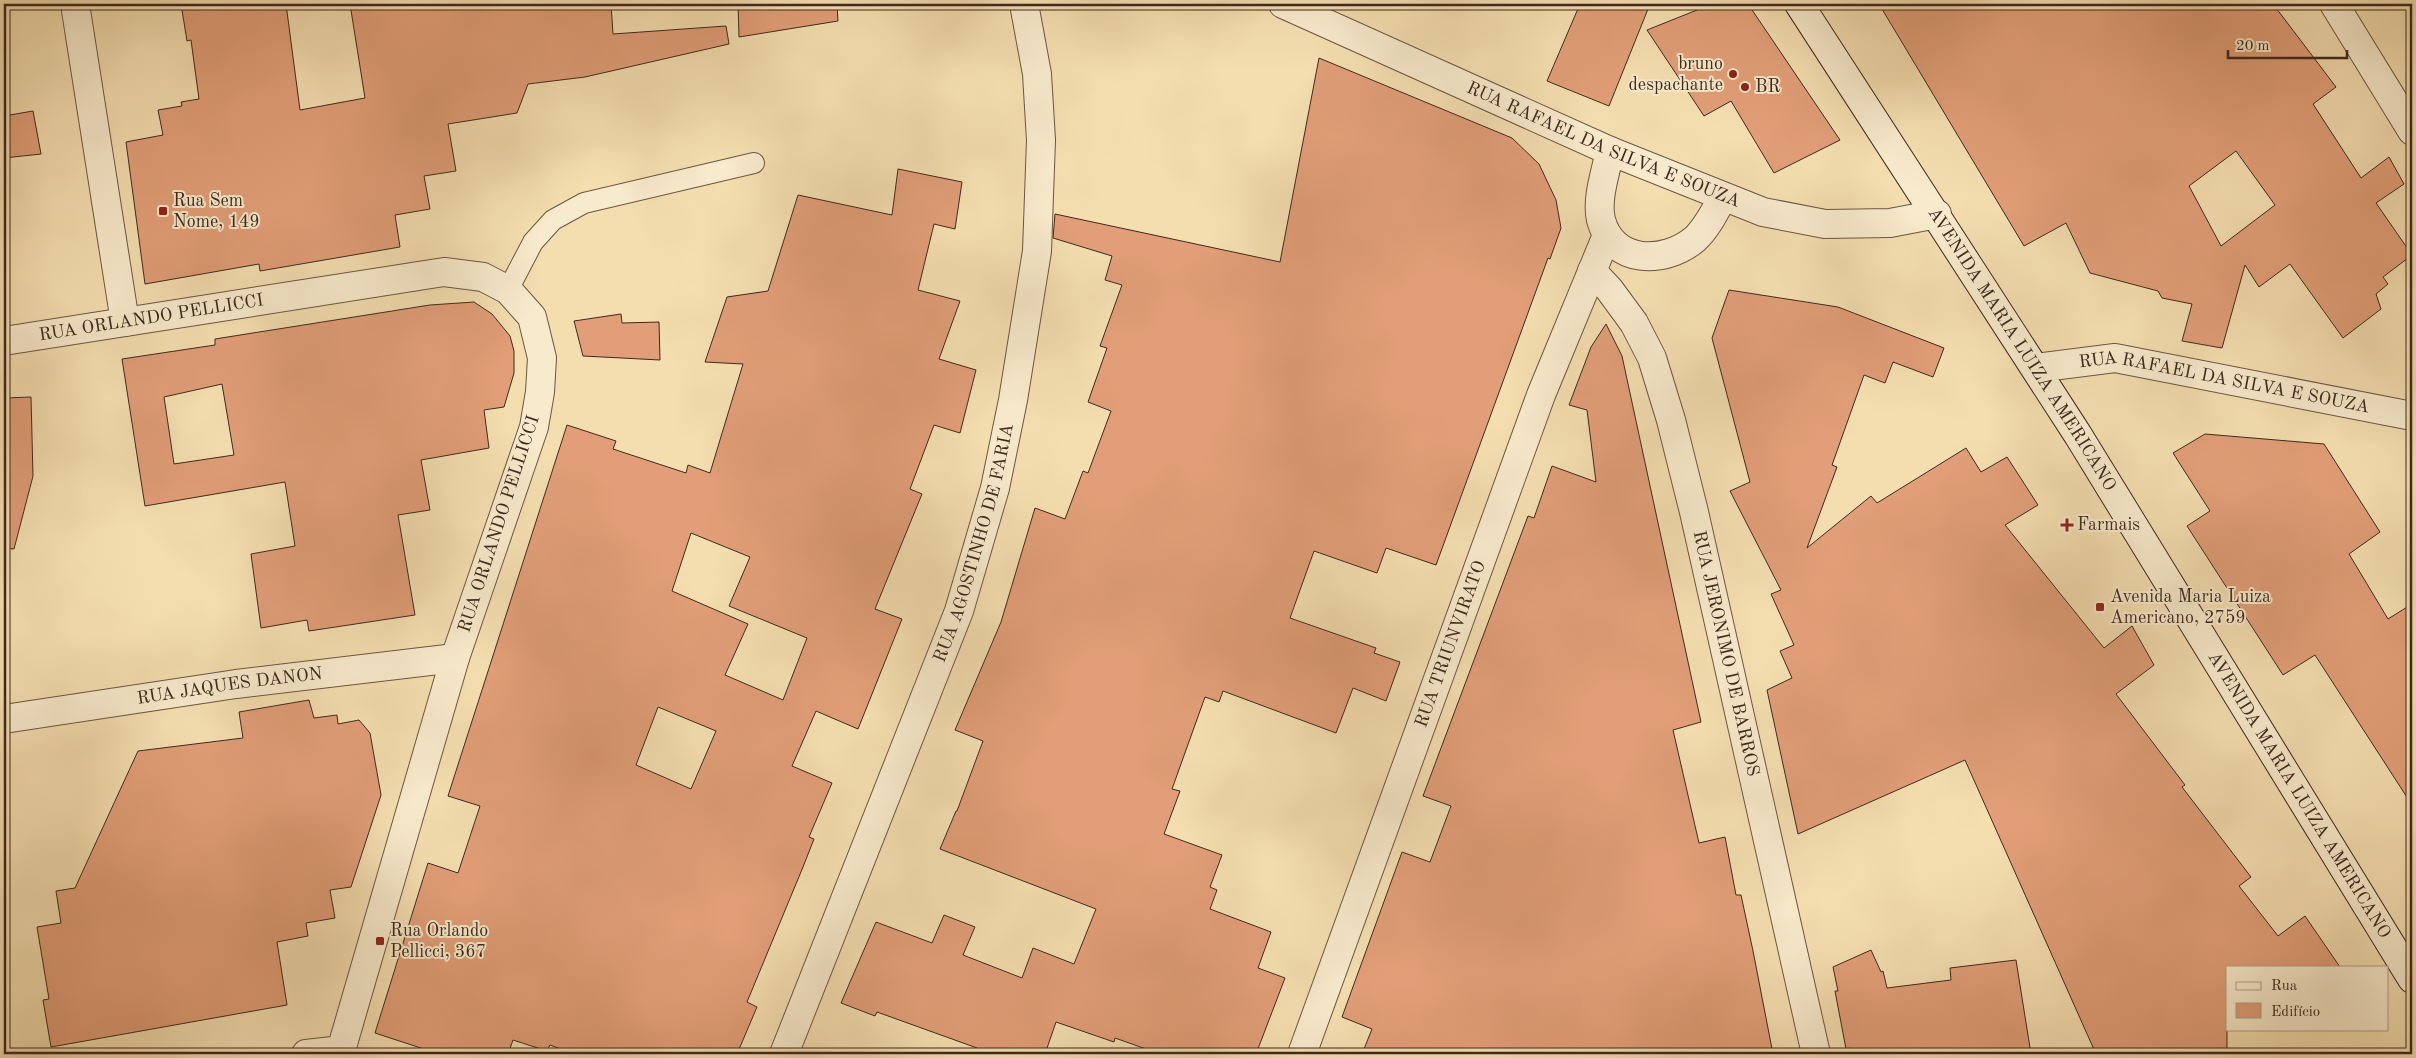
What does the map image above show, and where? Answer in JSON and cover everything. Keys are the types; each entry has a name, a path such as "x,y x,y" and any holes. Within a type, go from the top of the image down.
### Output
{"street":[{"path":"76,4 125,322"},
{"name":"RUA AGOSTINHO DE FARIA","path":"784,1054 959,611 995,488 1014,400 1037,251 1041,140 1037,74 1024,4"},
{"name":"RUA RAFAEL DA SILVA E SOUZA","path":"1283,4 1610,151 1763,212 1825,224 1890,223 1937,214"},
{"name":"AVENIDA MARIA LUIZA AMERICANO","path":"1799,4 2036,368 2412,979"},
{"path":"2334,4 2412,131"},
{"path":"1610,151 1601,201 1601,218 1607,235 1617,245 1634,255 1649,258 1682,248 1695,238 1709,222 1723,197"},
{"name":"RUA TRIUNVIRATO","path":"1302,1054 1541,395 1607,235"},
{"name":"RUA JERONIMO DE BARROS","path":"1592,271 1609,289 1634,323 1652,358 1671,420 1694,512 1816,1054"},
{"name":"RUA ORLANDO PELLICCI","path":"4,341 444,272 483,277 508,290 532,317 542,358 540,392 534,426 455,658 341,1052"},
{"name":"RUA RAFAEL DA SILVA E SOUZA","path":"2036,368 2115,358 2412,416"},
{"name":"RUA JAQUES DANON","path":"4,720 236,684 455,658"},
{"path":"306,1054 341,1052"}],"lane":[{"path":"508,290 533,242 553,220 584,203 754,163"}],"building":[{"path":"181,4 286,4 300,110 365,98 350,4 611,4 613,34 726,26 729,44 585,77 528,84 517,113 448,124 456,171 424,176 430,209 395,215 400,247 260,271 259,264 145,284 126,142 163,135 158,110 182,106 181,102 199,99 191,40 187,41"},
{"path":"738,4 837,4 838,21 739,37"},
{"path":"1580,4 1650,4 1609,106 1547,81"},
{"name":"BR","path":"1712,4 1748,4 1840,140 1774,173 1731,101 1704,116 1647,30"},
{"path":"1879,4 2273,4 2336,87 2313,104 2361,178 2389,157 2404,184 2376,203 2412,255 2383,277 2388,284 2376,294 2381,309 2343,338 2290,264 2259,287 2245,265 2222,348 2182,341 2192,304 2162,298 2158,291 2090,273 2066,223 2024,246","holes":["2236,151 2275,205 2221,246 2189,186"]},
{"path":"1319,58 1512,138 1539,164 1556,200 1561,228 1550,259 1548,258 1436,565 1386,548 1377,573 1314,551 1290,618 1376,648 1374,653 1400,662 1386,701 1353,688 1336,733 1223,691 1219,702 1205,697 1172,789 1180,791 1164,834 1222,855 1210,887 1217,890 1210,909 1271,932 1258,968 1285,978 1256,1054 1160,1054 1115,1038 1114,1042 1056,1022 1045,1054 974,1054 977,1048 877,1012 875,1016 841,1003 876,922 932,943 944,915 975,927 963,955 1022,978 1033,948 1074,964 1096,909 940,849 957,811 983,741 955,730 1001,622 1035,508 1065,519 1083,471 1088,473 1111,411 1088,402 1107,348 1100,346 1122,285 1105,280 1112,256 1053,238 1055,214 1280,262"},
{"path":"33,111 41,154 4,158 4,116"},
{"path":"898,169 962,182 955,229 934,224 918,290 960,301 939,359 976,370 960,433 934,425 910,489 922,494 875,609 902,619 858,729 816,711 792,766 832,783 809,837 814,839 747,1002 757,1007 737,1054 574,1054 550,1045 547,1051 513,1040 508,1054 439,1054 375,1033 428,863 458,873 480,806 448,796 567,425 616,441 613,449 686,473 688,465 710,473 743,364 705,362 727,297 768,291 798,195 892,215","holes":["691,533 750,557 729,606 807,638 783,700 725,675 748,624 672,591","658,707 716,731 691,789 636,765"]},
{"path":"1729,290 1838,307 1944,348 1933,377 1893,362 1885,383 1864,375 1832,465 1837,467 1807,548 1871,496 1877,503 1966,448 1981,472 2007,457 2038,505 2005,525 2104,648 2132,626 2154,665 2116,694 2185,785 2182,787 2251,877 2239,886 2278,936 2305,916 2339,966 2226,966 2227,1054 2096,1054 1965,760 1798,834 1767,690 1792,678 1780,651 1794,645 1771,594 1781,590 1730,491 1750,482 1712,338"},
{"path":"474,302 492,314 510,336 514,351 514,373 504,407 484,410 489,448 421,460 430,510 398,515 415,615 309,631 307,620 261,628 251,554 295,546 285,482 145,506 122,359 215,345 215,339 430,305","holes":["222,384 234,455 174,464 164,397"]},
{"path":"621,314 622,323 659,322 660,360 583,356 574,321"},
{"path":"1606,324 1622,356 1701,722 1673,730 1699,843 1725,837 1736,895 1741,895 1773,1054 1362,1054 1372,1029 1342,1017 1402,852 1430,862 1451,806 1423,796 1528,516 1534,518 1552,466 1596,482 1587,410 1569,405 1591,347"},
{"path":"31,397 33,476 14,549 4,548 4,398"},
{"path":"2205,434 2324,444 2380,532 2349,554 2388,619 2412,604 2412,805 2315,655 2283,675 2187,526 2210,511 2173,453"},
{"path":"309,700 314,718 337,715 338,724 359,720 370,733 381,795 351,887 330,890 335,918 306,923 308,936 277,942 287,1005 51,1047 43,1000 49,999 37,927 61,923 56,891 75,888 138,751 243,738 239,712"},
{"path":"1871,950 1881,972 1883,971 1887,988 1951,980 1950,968 2016,960 2031,1054 1850,1054 1849,1048 1846,1049 1835,991 1838,991 1833,967"}],"place":[{"name":"bruno despachante","path":"1733,74"},
{"name":"BR","path":"1745,87"},
{"name":"Rua Sem Nome, 149","path":"163,211"},
{"name":"Farmais","path":"2067,525"},
{"name":"Avenida Maria Luiza Americano, 2759","path":"2100,607"},
{"name":"Rua Orlando Pellicci, 367","path":"380,941"}]}
